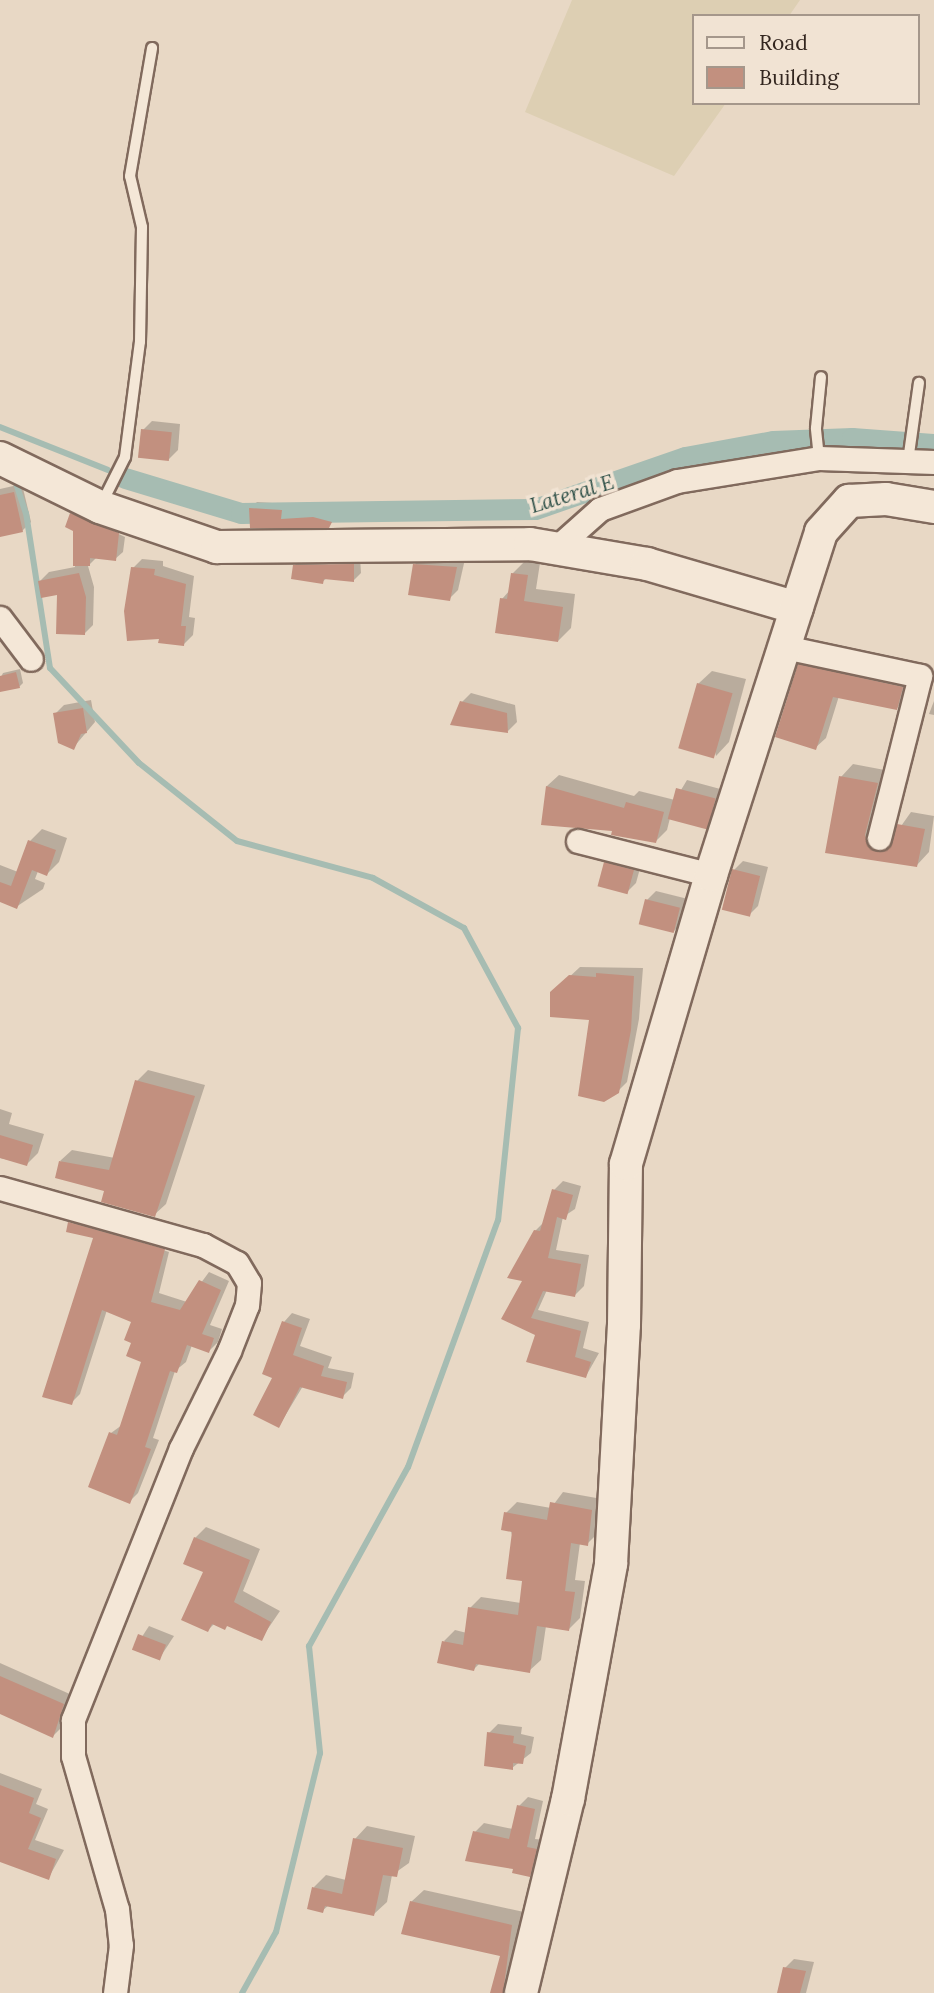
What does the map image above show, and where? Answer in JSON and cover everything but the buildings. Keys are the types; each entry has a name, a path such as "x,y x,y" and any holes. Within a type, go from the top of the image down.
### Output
{"street":[{"path":"555,549 600,509 677,481 819,454 907,457 934,462"},
{"path":"4,459 100,507 217,547 530,544 647,564 797,608"},
{"path":"521,1993 568,1799 611,1564 624,1325 626,1164 711,875 821,532 849,501 886,499 934,506"},
{"path":"0,618 31,659"},
{"path":"784,647 920,676 879,838"},
{"path":"578,841 711,875"},
{"path":"0,1188 203,1245 237,1263 249,1283 247,1305 229,1351 181,1448 73,1720 73,1756 117,1909 121,1945 115,1993"}],"lane":[{"path":"100,507 125,457 140,342 142,227 130,176 152,48"},
{"path":"819,454 816,428 821,377"},
{"path":"907,457 919,383"}],"shaded area":[{"path":"572,0 800,0 790,14 692,14 692,105 725,105 674,176 525,112"}],"waterway":[{"path":"0,427 108,470"},
{"name":"Lateral E","path":"125,478 241,513 535,509 685,457 773,441 852,438 934,444"},
{"path":"14,477 26,513 50,668 139,763 237,841 373,878 464,928 518,1028 498,1220 408,1467 309,1646 320,1753 276,1932 242,1993"}]}
